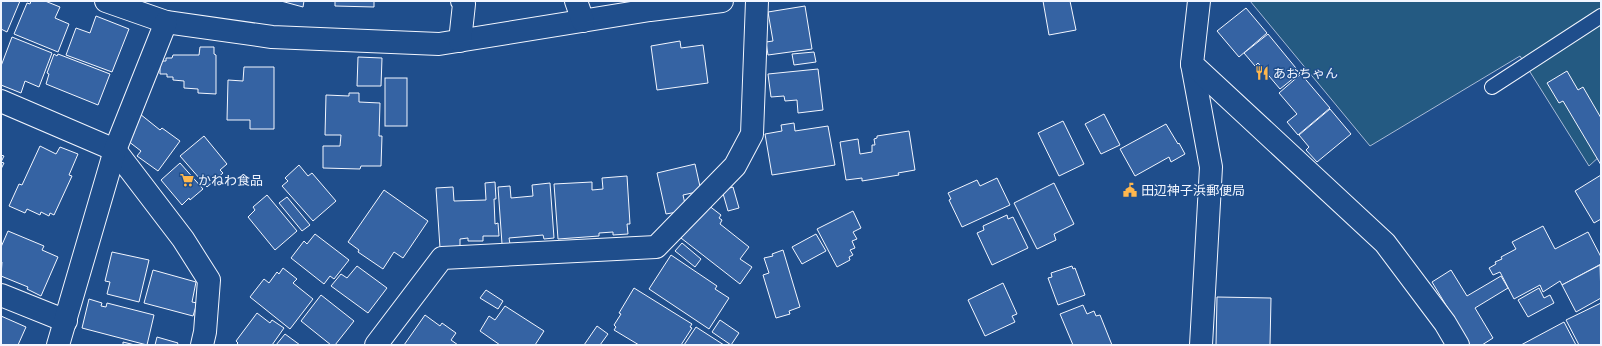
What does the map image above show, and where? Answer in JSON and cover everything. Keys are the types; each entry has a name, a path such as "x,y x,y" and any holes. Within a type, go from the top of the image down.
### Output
{"street":[{"path":"106,1 166,22 272,37 439,44 460,41 579,11 650,10 722,1"},
{"path":"460,41 464,4 462,1"},
{"path":"376,345 442,258 656,247 735,166 752,134 757,1"},
{"path":"1199,1 1192,64 1211,167 1201,345"},
{"path":"58,345 114,150 166,22"},
{"path":"1192,64 1385,243 1445,323 1458,345"},
{"path":"1,101 114,150 183,239 209,280 205,332 202,345"},
{"path":"1,295 66,321"}],"lane":[{"path":"1492,87 1601,16"}],"shaded area":[{"path":"1250,1 1601,1 1601,155 1589,166 1520,56 1370,146"}],"building":[{"path":"1,1 20,1 7,32 1,29"},
{"path":"31,1 45,1 60,7 55,18 69,24 58,52 14,34 27,3 30,4"},
{"path":"281,1 304,1 303,7"},
{"path":"335,1 374,1 374,7 335,6"},
{"path":"1043,1 1070,1 1076,30 1049,35"},
{"path":"805,6 812,49 768,55 766,42 773,41 768,12"},
{"path":"1246,8 1267,33 1239,57 1217,31"},
{"path":"96,16 129,29 112,72 66,55 76,28 90,33"},
{"path":"1268,34 1300,73 1280,89 1258,63 1255,66 1244,53"},
{"path":"12,37 52,53 39,87 25,81 21,93 1,85 1,66"},
{"path":"680,41 681,48 703,45 708,83 657,90 651,46"},
{"path":"200,47 214,47 214,54 216,55 216,94 198,93 198,89 184,88 184,81 173,80 173,77 167,77 167,74 160,74 160,61 166,61 166,58 172,58 173,55 199,55"},
{"path":"814,52 816,62 794,65 792,54"},
{"path":"54,54 57,56 58,54 110,74 98,105 46,84 49,74 47,73"},
{"path":"358,57 382,58 381,86 357,86"},
{"path":"244,67 274,67 274,129 250,129 250,120 227,120 228,80 243,81"},
{"path":"818,69 823,110 798,113 797,100 785,101 784,96 771,97 768,74"},
{"path":"1567,71 1578,90 1583,87 1601,118 1601,165 1563,101 1559,103 1547,83"},
{"path":"1301,74 1330,108 1298,135 1287,122 1297,114 1279,93"},
{"path":"385,78 407,78 407,126 385,126"},
{"path":"349,93 359,93 359,102 380,103 379,136 382,136 381,166 361,166 360,169 323,168 323,146 340,146 341,135 325,135 326,95 349,96"},
{"path":"1330,109 1351,134 1317,162 1306,150 1309,147 1299,135"},
{"path":"140,114 160,130 162,128 180,141 158,171 137,156 141,151 128,141 134,133 129,129"},
{"path":"1104,114 1120,145 1101,154 1085,124"},
{"path":"1063,121 1084,164 1059,176 1038,133"},
{"path":"794,123 795,131 828,126 835,165 772,175 765,134 782,131 781,125"},
{"path":"1166,124 1185,154 1171,162 1169,157 1135,176 1120,149"},
{"path":"909,131 915,170 898,173 899,175 862,181 862,178 846,180 840,142 858,139 860,154 872,152 872,145 875,145 874,139 877,138 877,136"},
{"path":"204,136 227,164 220,170 223,173 207,187 180,156"},
{"path":"40,146 56,154 60,147 78,154 69,175 72,176 54,215 50,213 49,216 41,212 40,215 27,209 25,213 9,206 19,184 22,185"},
{"path":"1,155 4,156 1,162"},
{"path":"1,162 4,163 1,169"},
{"path":"180,163 203,189 190,200 189,198 182,205 161,180"},
{"path":"695,164 701,191 683,195 685,204 681,205 683,211 666,214 657,173"},
{"path":"299,165 308,176 312,173 336,201 313,221 282,186 288,181 285,178"},
{"path":"1601,175 1601,219 1594,223 1575,191"},
{"path":"627,176 630,224 627,224 628,234 613,235 613,232 599,233 599,236 558,239 554,184 592,182 592,190 603,189 602,178"},
{"path":"997,178 1010,205 962,227 949,200 951,199 948,193 977,180 980,186"},
{"path":"495,182 495,224 498,223 499,236 483,236 483,241 468,241 468,238 460,239 460,247 440,248 436,188 453,187 454,201 486,200 485,183"},
{"path":"550,183 554,238 544,239 543,235 509,238 510,244 502,244 498,187 510,186 511,198 533,196 532,185"},
{"path":"1054,183 1074,224 1054,234 1056,240 1037,249 1014,203"},
{"path":"733,187 739,208 728,211 722,190"},
{"path":"384,190 428,221 403,258 394,252 383,269 358,252 359,250 348,242"},
{"path":"267,195 297,231 275,250 248,217 255,210 253,207"},
{"path":"287,197 310,225 302,231 279,203"},
{"path":"708,205 721,215 719,218 722,220 720,224 749,247 740,259 752,267 740,284 681,238"},
{"path":"853,211 861,228 853,232 857,239 852,241 855,248 850,250 853,255 849,257 850,260 837,267 817,229"},
{"path":"1007,215 1008,219 1013,217 1028,248 992,265 977,233 984,230 983,226"},
{"path":"1543,226 1555,249 1588,232 1601,257 1601,264 1562,285 1560,281 1543,292 1540,285 1514,299 1500,272 1493,275 1489,268 1496,264 1495,262 1502,259 1501,257 1516,249 1512,242"},
{"path":"8,231 44,246 42,250 58,257 41,296 27,289 28,287 1,276 1,247"},
{"path":"315,234 349,260 334,279 330,276 324,284 291,258 304,241 307,244"},
{"path":"816,234 826,251 802,264 792,247"},
{"path":"682,243 701,259 695,267 675,251"},
{"path":"783,250 800,307 789,311 790,314 776,318 763,275 769,273 764,258 773,256 772,254"},
{"path":"112,252 149,260 139,302 107,294 110,282 105,281"},
{"path":"671,255 717,286 715,289 729,298 709,329 649,289"},
{"path":"1600,265 1601,298 1576,312 1562,285"},
{"path":"357,266 387,288 368,313 331,286 341,274 347,278"},
{"path":"1072,266 1073,269 1075,268 1085,295 1058,305 1048,278 1052,277 1051,273"},
{"path":"283,268 297,279 293,283 313,299 290,329 250,297 264,279 269,283 277,272 279,274"},
{"path":"153,270 196,282 192,302 197,303 193,316 144,303"},
{"path":"1451,270 1467,296 1501,276 1508,288 1475,308 1493,338 1482,345 1470,345 1432,282"},
{"path":"1003,283 1017,314 1012,316 1015,322 985,336 968,300"},
{"path":"634,288 692,324 690,327 692,328 681,345 639,345 614,330 616,327 614,325 621,314 619,313"},
{"path":"1539,288 1544,298 1550,295 1554,303 1528,317 1518,300"},
{"path":"486,290 503,301 498,309 480,298"},
{"path":"321,295 354,321 335,345 331,345 301,321"},
{"path":"1217,297 1271,298 1270,345 1216,345"},
{"path":"89,299 102,303 101,306 106,307 107,303 154,315 147,345 82,328"},
{"path":"1601,303 1601,345 1579,345 1566,320"},
{"path":"1083,305 1087,314 1094,311 1096,316 1100,315 1112,345 1073,345 1060,314"},
{"path":"505,306 544,331 535,345 500,345 480,331 489,316 495,320"},
{"path":"257,313 270,323 272,320 284,328 272,345 236,345 238,343 236,341"},
{"path":"425,315 440,326 442,323 456,333 451,340 458,345 404,345"},
{"path":"1,316 26,327 18,345 1,345"},
{"path":"720,320 739,333 731,345 712,332"},
{"path":"1564,322 1576,345 1521,345"},
{"path":"597,326 608,334 600,345 584,345"},
{"path":"696,327 724,345 684,345"},
{"path":"285,334 300,345 276,345"},
{"path":"157,337 178,343 177,345 155,345"},
{"path":"123,342 135,345 123,345"}],"place":[{"name":"あおちゃん","path":"1262,73"},
{"name":"かねわ食品","path":"187,180"},
{"name":"田辺神子浜郵便局","path":"1130,190"}]}
